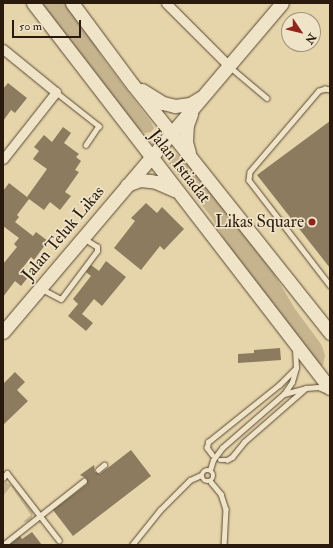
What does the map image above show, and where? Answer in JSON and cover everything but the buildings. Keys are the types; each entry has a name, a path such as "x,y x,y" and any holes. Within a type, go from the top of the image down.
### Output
{"main road":[{"name":"Jalan Istiadat","path":"33,3 150,158 330,390"},
{"name":"Jalan Istiadat","path":"72,3 133,85 190,157 324,319 330,332"},
{"name":"Jalan Teluk Likas","path":"3,332 282,3"},
{"path":"133,85 168,105 190,104 204,96"},
{"path":"190,157 186,142 187,125 193,109"},
{"path":"127,185 140,180 150,181 156,182 177,192"}],"street":[{"path":"166,3 229,66"},
{"path":"3,49 56,92 3,159"}],"lane":[{"path":"229,66 267,98"},
{"path":"330,90 325,89 319,91 250,172 249,180 330,285"},
{"path":"56,92 98,124 99,129 86,145"},
{"path":"40,288 56,298 61,299 97,251 97,247 83,238"},
{"path":"210,470 213,460 222,448 284,394 292,382 296,368 294,342"},
{"path":"212,455 207,448 208,442 279,385 296,368"},
{"path":"284,394 306,388 318,387 330,390"},
{"path":"220,460 227,460 232,457 244,442 306,388"},
{"path":"98,470 104,465"},
{"path":"132,545 160,510 190,480 201,475 205,470 210,470"},
{"path":"210,470 214,475 211,482"},
{"path":"3,478 7,472 59,540"},
{"path":"201,475 203,481 211,482 221,494 226,509 224,545"},
{"path":"3,545 84,481"}],"shaded area":[{"path":"39,3 67,3 86,28 102,57 151,122 154,128 151,132 145,133 133,125"},
{"path":"169,153 176,154 186,161 273,272 295,309 321,344 325,355 323,365 320,366 234,256 212,218 168,162 166,156"},
{"path":"5,482 13,486 33,512 32,518 27,522 23,522 31,515 11,486 3,496 3,484"}],"place":[{"name":"Likas Square","path":"312,222"}]}
